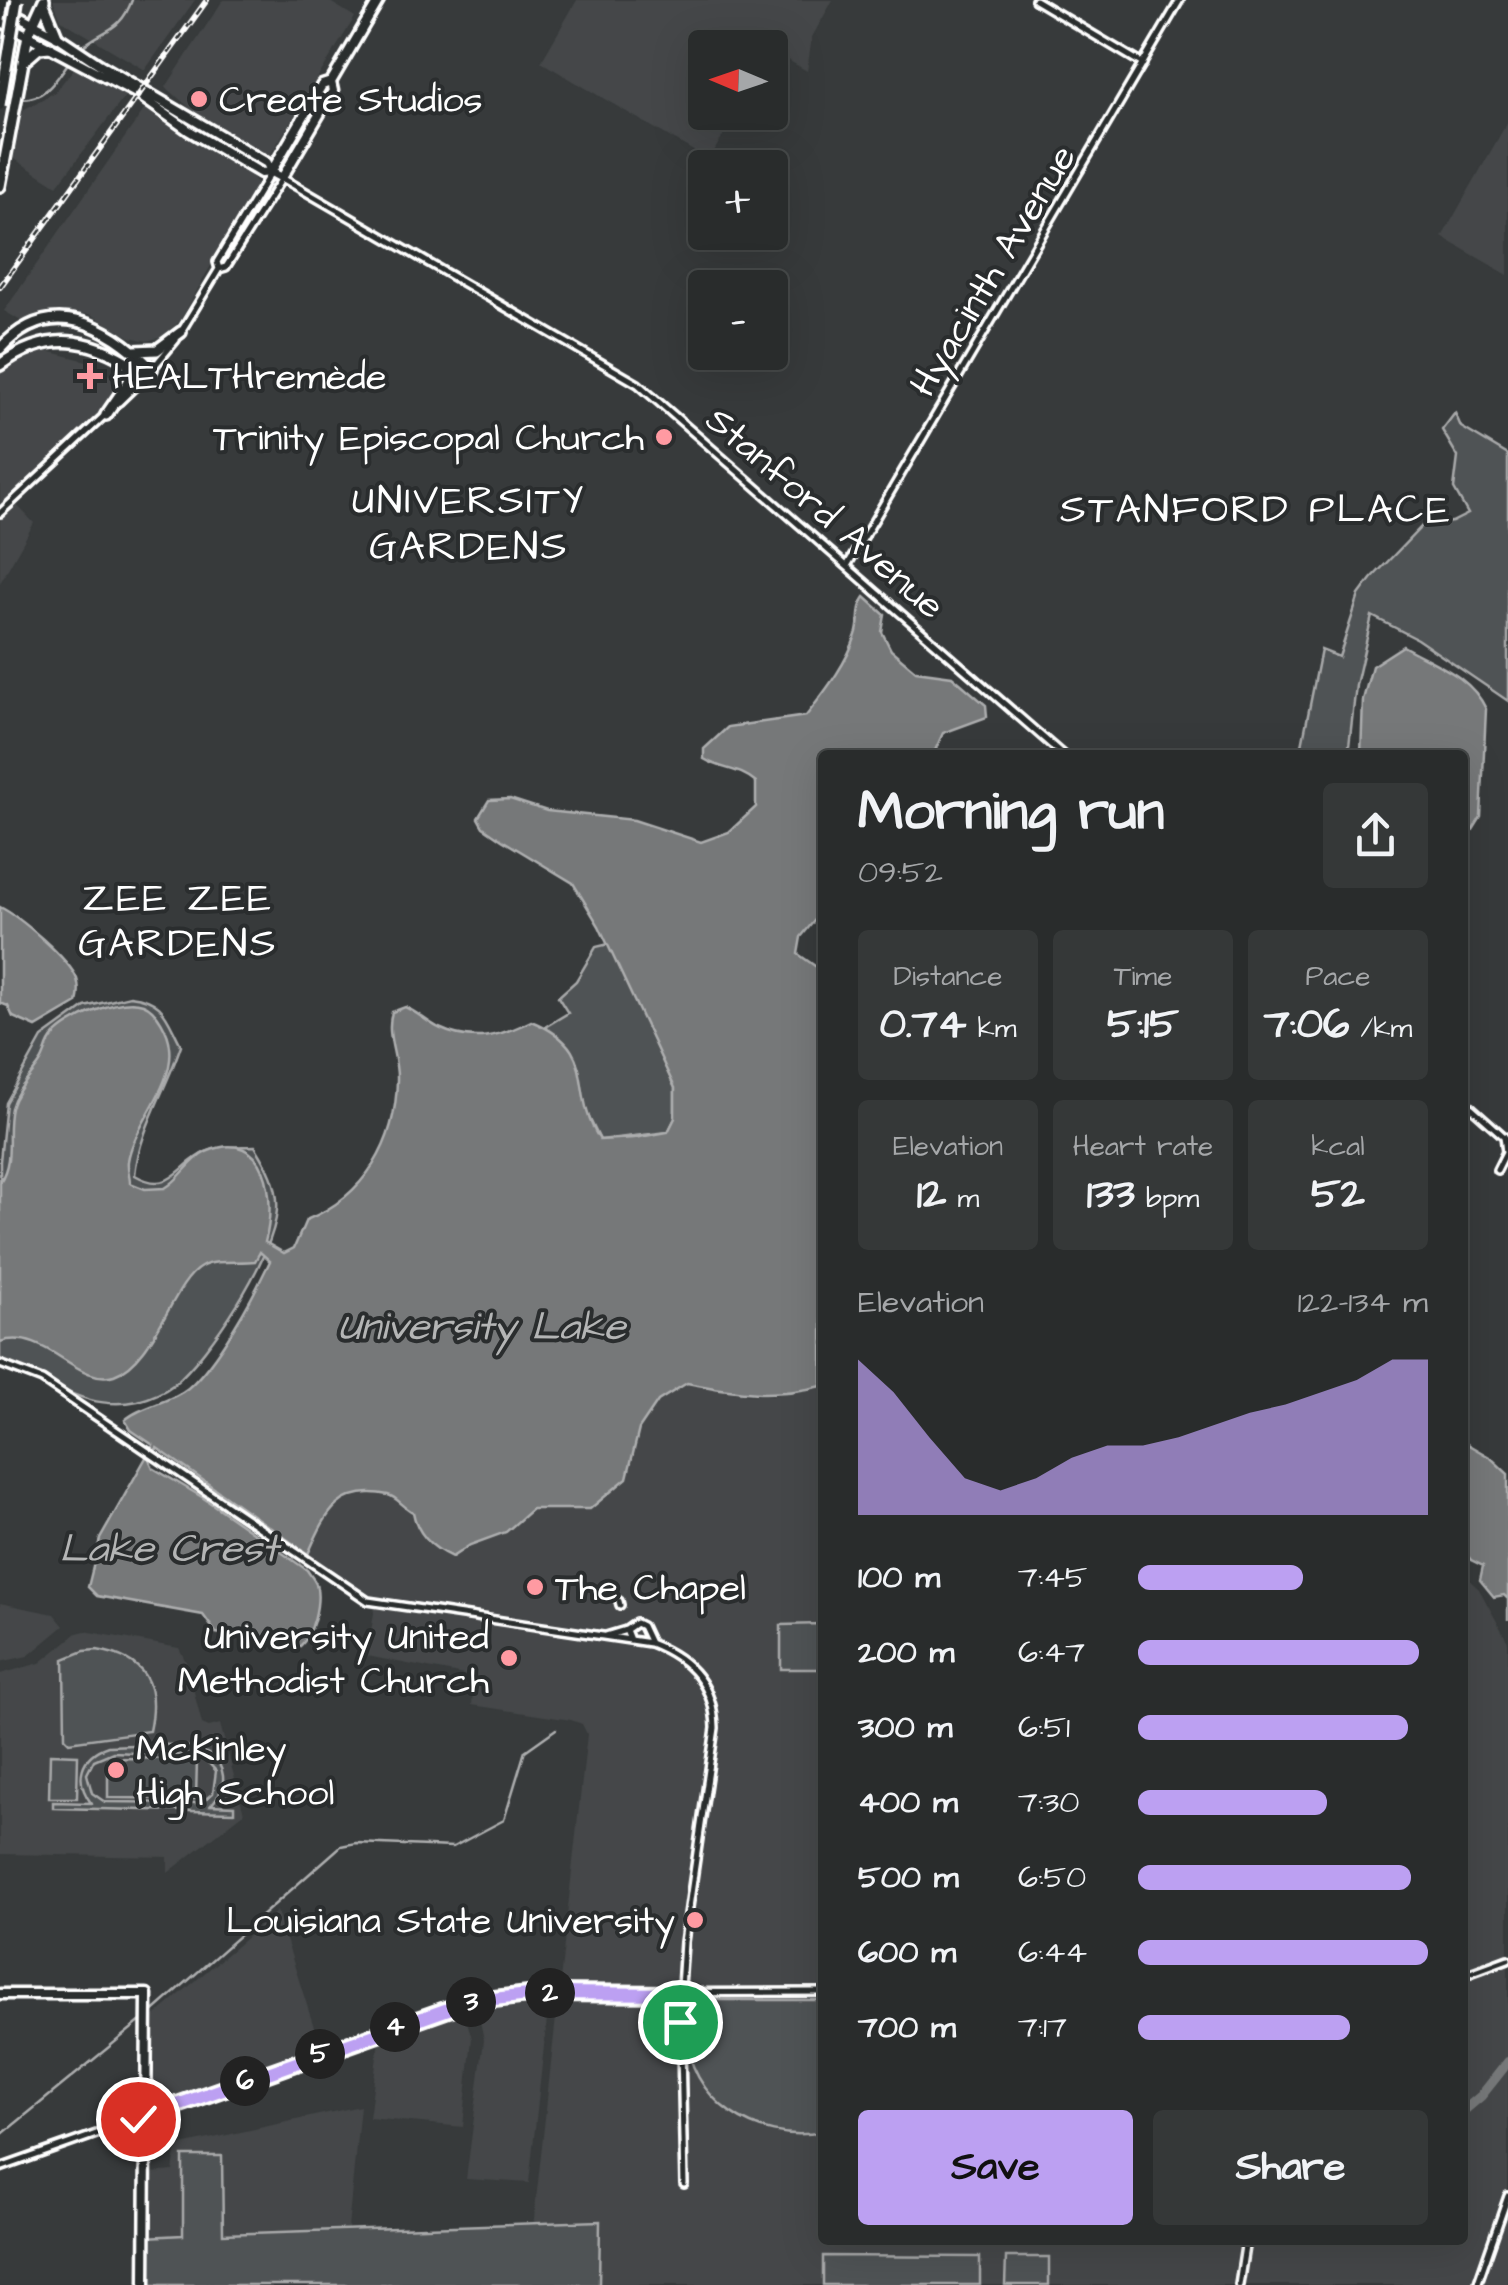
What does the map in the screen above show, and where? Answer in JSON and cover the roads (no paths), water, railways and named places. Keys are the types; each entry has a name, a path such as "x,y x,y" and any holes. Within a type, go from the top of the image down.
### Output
{"highway":[{"path":"0,105 16,0"},
{"path":"0,186 28,35 44,1"},
{"path":"44,1 46,16 57,36"},
{"path":"0,20 2,3"},
{"path":"23,64 30,54 50,46"},
{"path":"0,349 24,328 64,320 103,328 134,351 150,372"},
{"path":"134,351 157,350 181,332"},
{"path":"0,365 26,349 56,342 88,343 150,372"},
{"path":"106,415 130,380 130,366 125,360"}],"main road":[{"path":"0,20 60,52 86,61 267,162 271,172 282,178 379,0"},
{"path":"2,3 57,36 86,61"},
{"path":"271,172 322,85 331,82"},
{"path":"0,1994 147,1999 145,2285"}],"street":[{"path":"1034,0 1143,64"},
{"name":"Hyacinth Avenue","path":"847,566 1180,0"},
{"path":"219,269 217,262 271,172"},
{"path":"0,513 150,372 181,332 219,269 226,267 282,178"},
{"name":"Stanford Avenue","path":"282,178 631,380 1057,750"},
{"path":"1468,1104 1506,1138 1506,1152 1497,1170"},
{"path":"0,1364 42,1380 368,1601 650,1643 674,1652 690,1666 711,1700 715,1736 701,1807 684,1942 684,2184"},
{"path":"604,1636 638,1623 650,1643"},
{"path":"626,1630 630,1640"},
{"path":"638,1642 644,1635"},
{"path":"1468,1974 1508,1960"},
{"path":"0,2168 468,2002 546,1993 818,1992"},
{"path":"1477,2285 1508,2196"},
{"path":"1240,2285 1245,2245"}],"water":[{"name":"University Lake","path":"865,597 885,615 882,632 891,650 916,671 952,676 986,705 987,717 943,733 935,750 818,750 818,916 801,937 798,954 818,968 818,1387 755,1393 687,1383 658,1401 639,1429 627,1478 590,1509 532,1509 506,1532 470,1545 452,1557 427,1539 413,1512 391,1496 371,1493 356,1494 335,1506 308,1554 157,1448 149,1459 153,1468 307,1570 317,1591 312,1627 299,1647 216,1633 203,1615 97,1596 88,1587 100,1539 153,1445 131,1430 125,1420 181,1393 199,1377 234,1328 270,1261 260,1252 255,1261 201,1267 181,1289 141,1354 114,1375 87,1373 32,1343 0,1342 0,1182 7,1164 9,1118 13,1102 51,1040 70,1023 108,1006 133,1002 153,1011 167,1035 170,1061 160,1091 131,1148 130,1183 145,1189 165,1188 206,1152 227,1146 243,1149 255,1158 268,1188 265,1242 284,1253 294,1248 306,1220 327,1210 360,1182 383,1146 391,1125 397,1080 390,1021 392,1012 405,1007 439,1028 463,1036 486,1037 531,1021 553,1032 575,1058 590,1121 600,1140 668,1132 675,1118 675,1088 599,926 573,883 483,827 478,818 489,800 510,799 547,811 634,820 701,842 729,832 756,807 756,782 704,759 704,749 728,727 806,716 847,657 856,635"},
{"path":"1403,646 1461,679 1479,697 1486,709 1481,817 1473,830 1468,832 1468,750 1361,750 1363,700 1372,666"},
{"path":"0,907 43,939 77,979 77,1003 36,1027 13,1017 8,1006 0,1003"},
{"path":"1468,1445 1508,1474 1508,1599 1504,1595 1494,1597 1480,1580 1483,1566 1471,1560"}],"waterway":[{"path":"21,99 32,98 49,88 81,48 122,19 132,0"},
{"path":"149,2015 341,1846 356,1843 453,1847 504,1820 525,1751 556,1729"},
{"path":"0,2136 142,2020"},
{"path":"1468,2107 1508,2062"}],"railway":[{"path":"0,287 207,0"}],"place":[{"name":"Create Studios","path":"199,99"},
{"name":"HEALTHremède","path":"90,376"},
{"name":"Trinity Episcopal Church","path":"664,437"},
{"name":"The Chapel","path":"535,1587"},
{"name":"University United Methodist Church","path":"509,1658"},
{"name":"McKinley High School","path":"116,1770"},
{"name":"Louisiana State University","path":"695,1920"}],"district":[{"name":"STANFORD PLACE","path":"1256,508"},
{"name":"UNIVERSITY GARDENS","path":"469,522"},
{"name":"ZEE ZEE GARDENS","path":"178,919"}],"water label":[{"name":"Lake Crest","path":"169,1547"}]}
